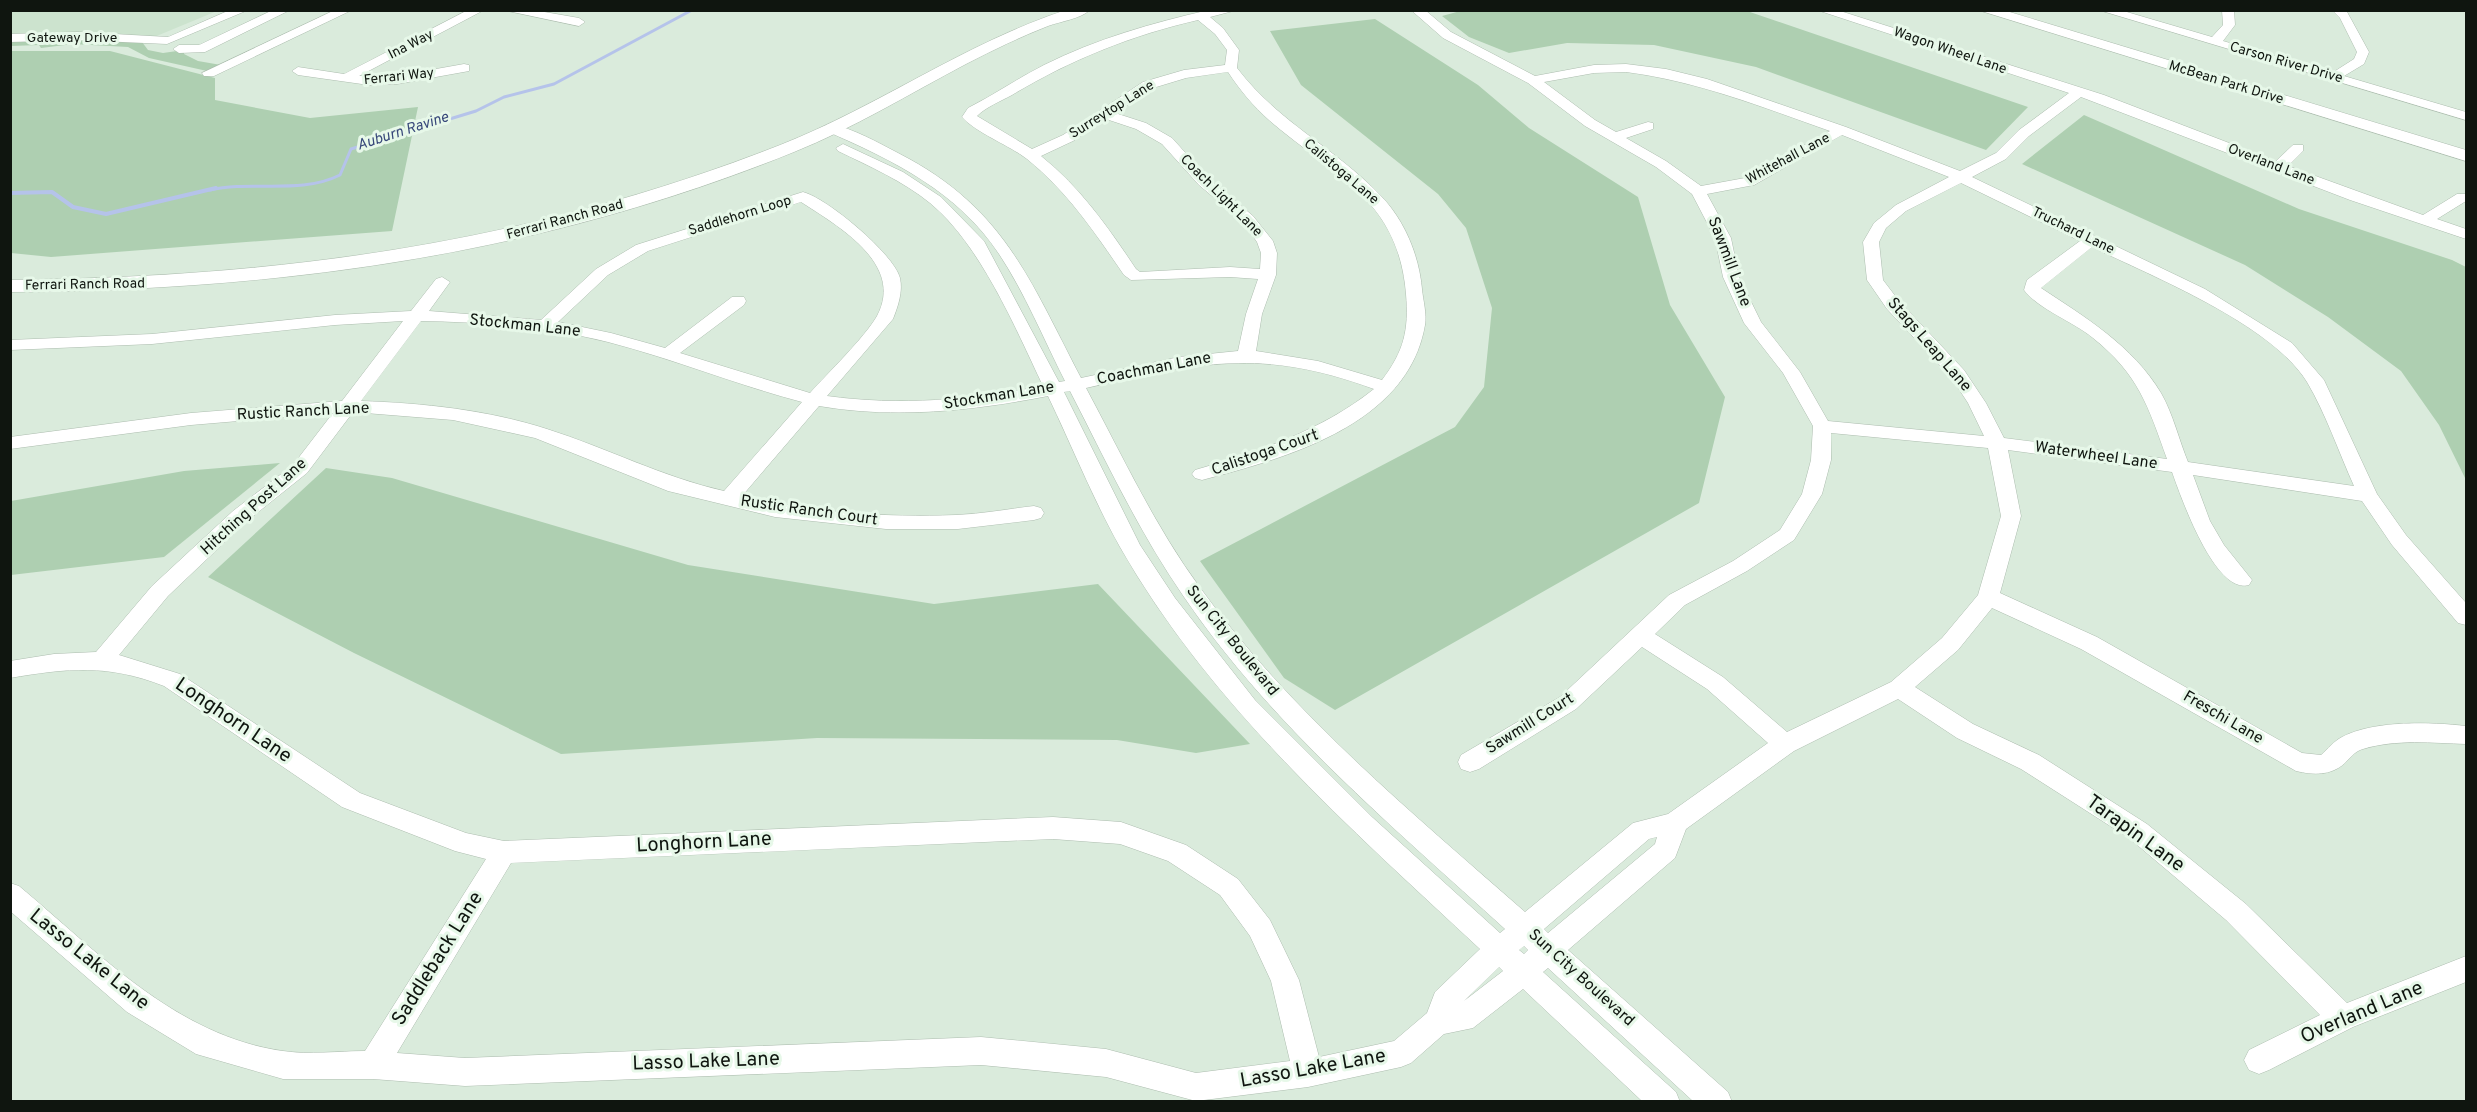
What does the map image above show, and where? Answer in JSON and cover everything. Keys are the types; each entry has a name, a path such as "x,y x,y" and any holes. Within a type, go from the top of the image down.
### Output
{"main road":[{"name":"Ferrari Ranch Road","path":"10,286 100,287 203,282 336,268 413,256 540,228 637,201 758,159 822,132 997,41 1041,22 1083,10"},
{"name":"McBean Park Drive","path":"1985,10 2466,156"}],"street":[{"path":"183,43 206,27 243,10"},
{"path":"183,43 284,10"},
{"path":"209,73 346,10"},
{"name":"Ina Way","path":"343,79 478,10"},
{"path":"510,10 579,22"},
{"path":"1231,10 1133,33 1093,48 1059,63 970,114 969,117 1032,156 1073,193 1100,225 1130,272 1137,277 1230,272 1268,275"},
{"name":"Sawmill Lane","path":"1417,10 1447,35 1533,80 1557,100 1661,164 1698,191 1723,238 1731,277 1753,323 1791,372 1822,426"},
{"name":"Wagon Wheel Lane","path":"1823,10 1889,30 1970,60 2077,93"},
{"name":"Carson River Drive","path":"2105,10 2464,113"},
{"path":"2214,42 2228,29 2231,17 2228,10"},
{"path":"2334,77 2359,61 2363,52 2345,16 2338,10"},
{"name":"Calistoga Lane","path":"1202,17 1219,31 1233,50 1231,68 1261,105 1375,198 1403,240 1417,295 1418,326 1409,354 1399,372 1385,387"},
{"name":"Gateway Drive","path":"10,38 78,36 183,43"},
{"name":"Gateway Drive","path":"133,40 153,47 183,43"},
{"path":"183,43 219,58 248,55"},
{"name":"Ferrari Way","path":"298,71 343,79 382,81 464,68"},
{"name":"Surreytop Lane","path":"1032,156 1068,138 1148,86 1167,78 1231,68"},
{"name":"Truchard Lane","path":"1533,80 1594,69 1626,68 1666,73 1702,82 1841,130 1961,177 2199,292 2286,347 2314,380 2368,495 2399,540 2466,617"},
{"name":"Overland Lane","path":"2077,93 2156,119 2355,197 2427,219 2466,234"},
{"name":"Stags Leap Lane","path":"1513,939 1642,830 1675,823 1785,744 1899,688 1950,644 1988,597 2011,516 1997,444 1977,403 1958,374 1893,305 1875,280 1871,243 1879,226 1901,208 2001,156 2024,133 2077,93"},
{"name":"Coach Light Lane","path":"1104,114 1141,126 1167,141 1204,182 1248,219 1265,241 1269,253 1268,275 1254,314 1246,356"},
{"path":"1614,137 1648,126"},
{"name":"Whitehall Lane","path":"1698,191 1749,182 1841,130"},
{"name":"Sun City Boulevard","path":"822,132 898,175 936,200 962,224 987,260 1064,387"},
{"name":"Sun City Boulevard","path":"822,132 917,167 954,193 981,219 1008,255 1130,546 1167,603 1247,706 1296,759 1537,961 1717,1101"},
{"path":"2278,167 2298,148"},
{"path":"2427,219 2462,197"},
{"name":"Saddlehorn Loop","path":"545,325 602,272 642,248 803,198 875,250 891,273 894,288 892,304 884,320 816,400"},
{"path":"2093,240 2073,250 2058,267 2033,284 2032,290 2093,328 2140,375 2153,395 2200,521 2216,549 2241,580"},
{"name":"Hitching Post Lane","path":"103,659 160,591 240,516 300,469 442,282"},
{"path":"669,353 738,301"},
{"name":"Stockman Lane","path":"10,345 137,340 310,323 416,316 545,325 669,353 735,376 816,400 909,407 950,405 1064,387"},
{"name":"Coachman Lane","path":"1064,387 1167,364 1214,357 1246,356 1315,365 1385,387"},
{"name":"Calistoga Court","path":"1203,474 1261,457 1319,435 1350,418 1371,402 1385,387"},
{"path":"728,500 816,400"},
{"name":"Rustic Ranch Lane","path":"10,443 191,419 347,406 442,413 502,423 540,433 675,486 728,500"},
{"path":"1785,744 1715,683 1640,635 1677,600 1740,566 1787,535 1812,494 1821,460 1822,426"},
{"name":"Waterwheel Lane","path":"1822,426 2074,451 2368,495"},
{"name":"Rustic Ranch Court","path":"728,500 830,517 886,522 958,522 1034,513"},
{"name":"Freschi Lane","path":"1988,597 2099,648 2296,761 2315,767 2329,762 2358,740 2426,732 2466,735"},
{"name":"Sawmill Court","path":"1470,762 1568,704 1640,635"},
{"name":"Longhorn Lane","path":"10,670 65,660 103,659 144,668 172,680 351,800 464,843 504,852 1041,828 1121,833 1177,853 1229,887 1260,928 1285,980 1308,1073"},
{"name":"Tarapin Lane","path":"1899,688 1965,731 2030,762 2138,831 2236,912 2343,1018"},
{"path":"1438,1021 1463,1019 1537,961 1666,850 1675,823"},
{"name":"Saddleback Lane","path":"373,1065 504,852"},
{"name":"Lasso Lake Lane","path":"10,894 137,1002 206,1044 283,1065 373,1065 465,1072 981,1051 1106,1063 1196,1087 1308,1073 1401,1053 1438,1021 1445,1001 1513,939"},
{"name":"Sun City Boulevard","path":"1513,939 1537,961 1665,1101"},
{"name":"Overland Lane","path":"2259,1060 2343,1018 2466,969"}],"shaded area":[{"path":"1464,10 1747,11 2028,107 1986,150 1756,67 1654,45 1567,43 1509,53 1469,37 1442,16"},
{"path":"10,11 217,11 147,40 11,35"},
{"path":"1375,19 1478,85 1529,128 1638,197 1670,305 1725,397 1699,503 1335,710 1284,678 1200,561 1455,427 1484,387 1492,308 1466,228 1438,194 1301,85 1270,31"},
{"path":"54,37 142,42 148,50 163,53 184,50 184,54 198,61 221,65 207,71 149,58 128,47 73,44 41,48 39,45 11,46 11,39"},
{"path":"10,51 110,51 215,78 215,100 310,118 418,107 392,231 51,257 11,253"},
{"path":"2084,115 2299,209 2452,260 2466,267 2466,480 2439,425 2401,371 2328,317 2245,265 2022,164"},
{"path":"280,463 164,557 11,575 11,501 184,471"},
{"path":"326,468 392,478 688,565 934,604 1098,584 1250,744 1196,753 1117,740 817,738 561,754 354,653 208,577"}],"waterway":[{"name":"Auburn Ravine","path":"210,190 242,186 292,186 325,181 340,175 351,149 476,111 504,97 554,84 692,10"},
{"name":"Auburn Ravine","path":"10,193 52,192 73,207 106,214 216,188"}]}
